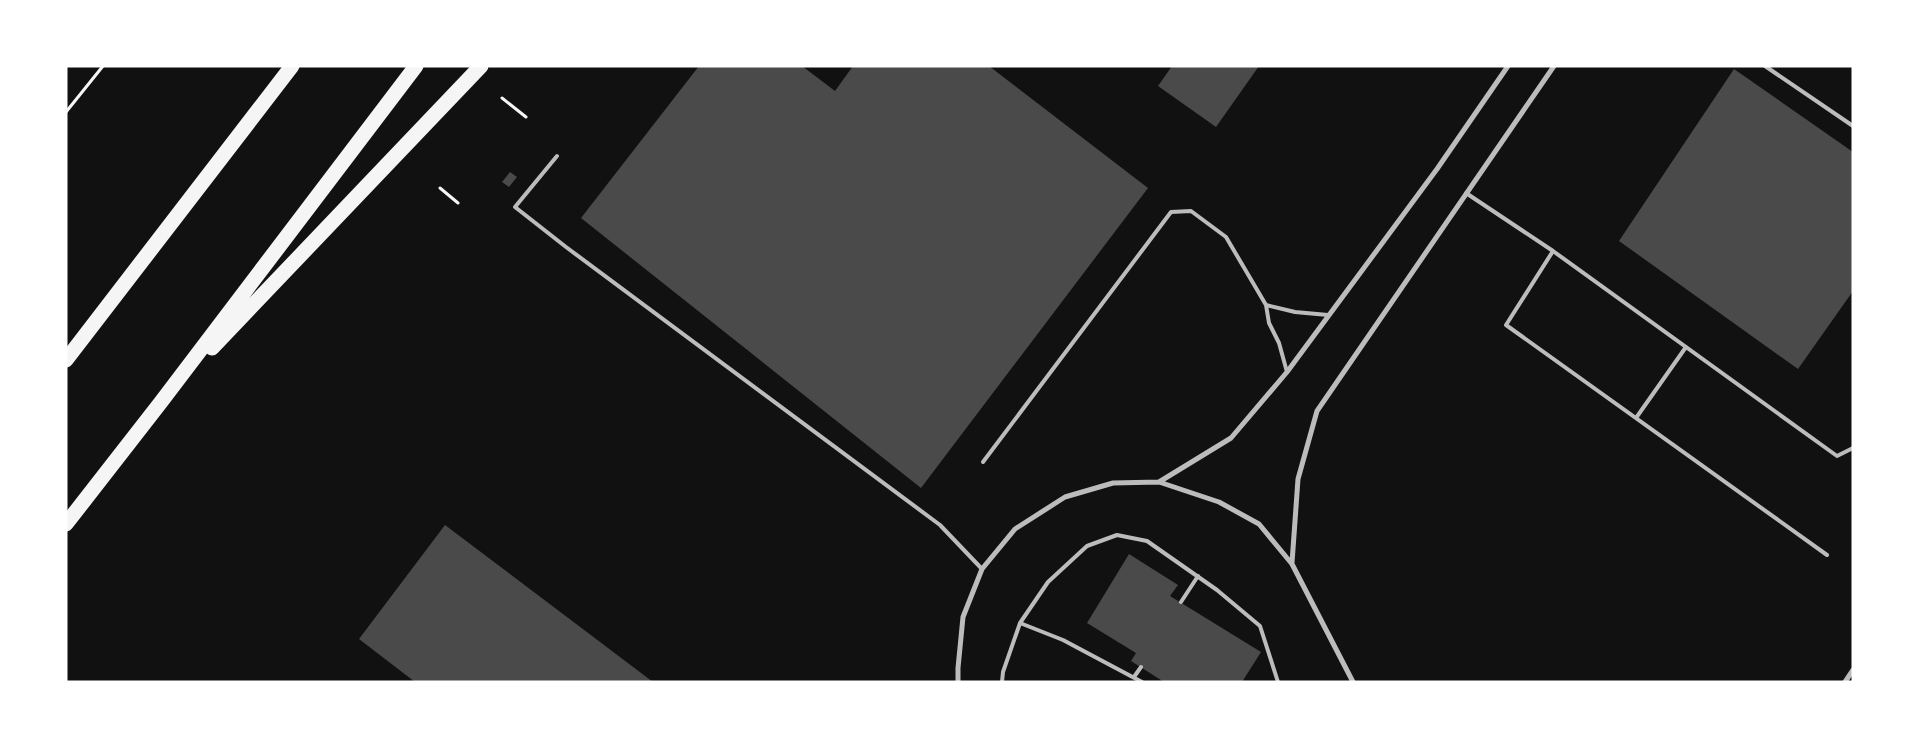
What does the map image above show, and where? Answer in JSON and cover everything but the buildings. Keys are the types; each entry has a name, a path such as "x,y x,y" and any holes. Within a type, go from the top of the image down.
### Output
{"highway":[{"path":"66,360 292,66"},
{"path":"66,524 416,66"},
{"path":"161,402 481,66"}],"street":[{"path":"1159,482 1231,438 1288,372 1437,169 1508,66"},
{"path":"1292,564 1298,479 1317,411 1554,66"},
{"path":"958,682 963,617 982,569 1015,529 1065,496 1113,483 1159,482 1219,502 1259,524 1292,564 1353,682"},
{"path":"1845,682 1853,670"}],"lane":[{"path":"1764,66 1853,126"},
{"path":"557,156 515,207 940,525 982,569"},
{"path":"1466,194 1553,251 1837,456 1853,448"},
{"path":"983,462 1171,212 1191,211 1226,237 1266,305 1269,323 1279,344 1288,372"},
{"path":"1553,251 1506,325 1827,555"},
{"path":"1266,305 1295,312 1328,315"},
{"path":"1636,418 1686,347"},
{"path":"1002,682 1002,672 1020,623 1048,582 1088,546 1117,535 1147,541 1198,576 1260,626 1278,682"},
{"path":"1181,602 1198,576"},
{"path":"1020,623 1063,640 1142,682"},
{"path":"1134,677 1141,667"}],"path":[{"path":"66,112 103,66"},
{"path":"502,98 526,117"},
{"path":"440,188 458,203"}]}
